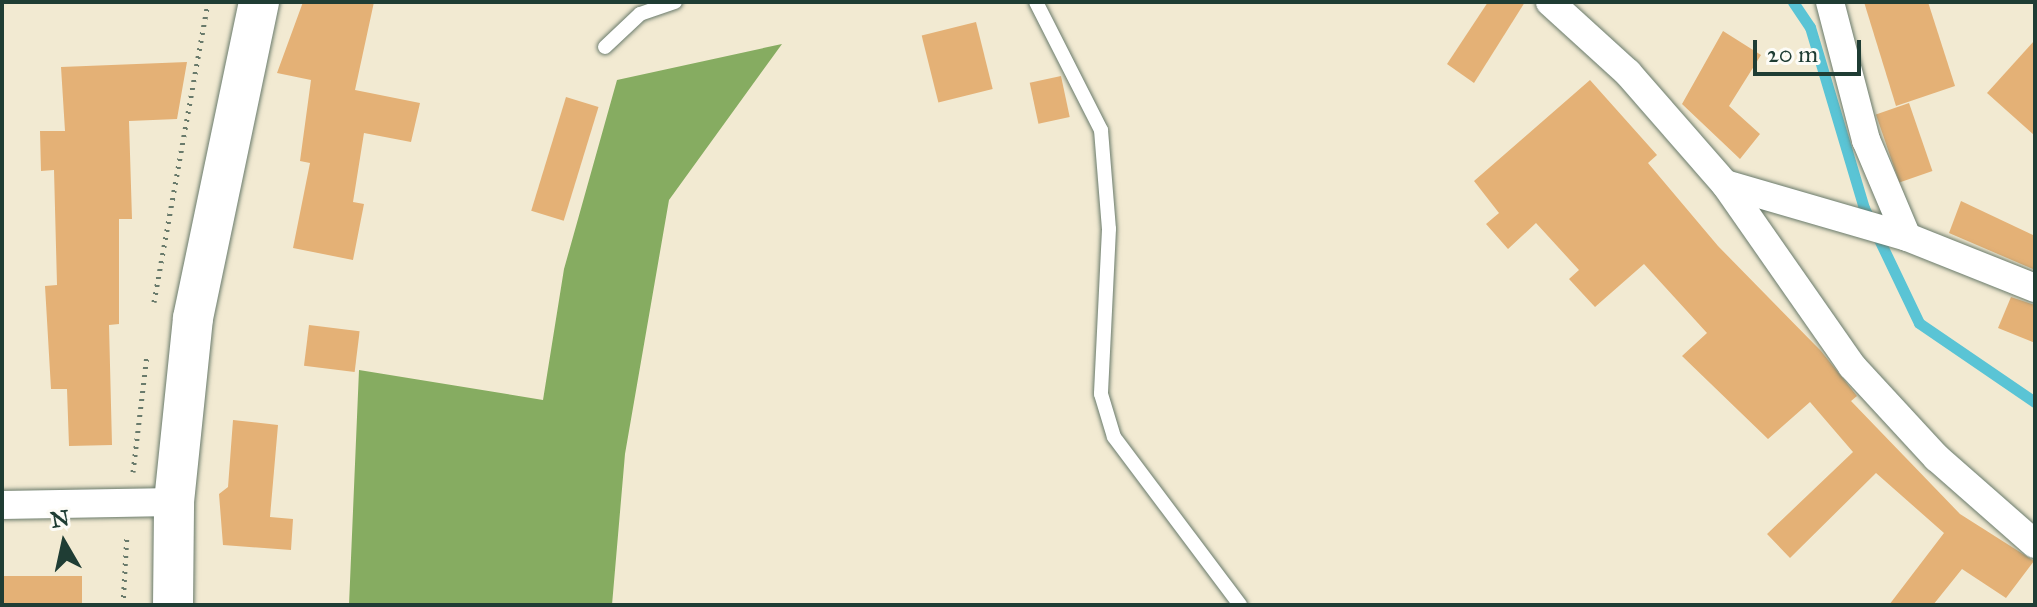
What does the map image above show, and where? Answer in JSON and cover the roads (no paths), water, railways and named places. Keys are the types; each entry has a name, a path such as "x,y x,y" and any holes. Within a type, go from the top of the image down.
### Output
{"main road":[{"path":"173,605 174,502 206,241 259,2"}],"street":[{"path":"1550,2 1628,73 1725,184 1852,366 1937,458 2035,544"},
{"path":"1830,2 1866,140 1907,237"},
{"path":"1725,184 1907,237 2035,288"},
{"path":"2,505 174,502"}],"lane":[{"path":"605,47 640,14 675,2"},
{"path":"1036,2 1101,130 1109,229 1101,394 1114,437 1240,605"}],"waterway":[{"path":"1793,2 1810,27 1864,208 1919,323 2035,402"}]}
